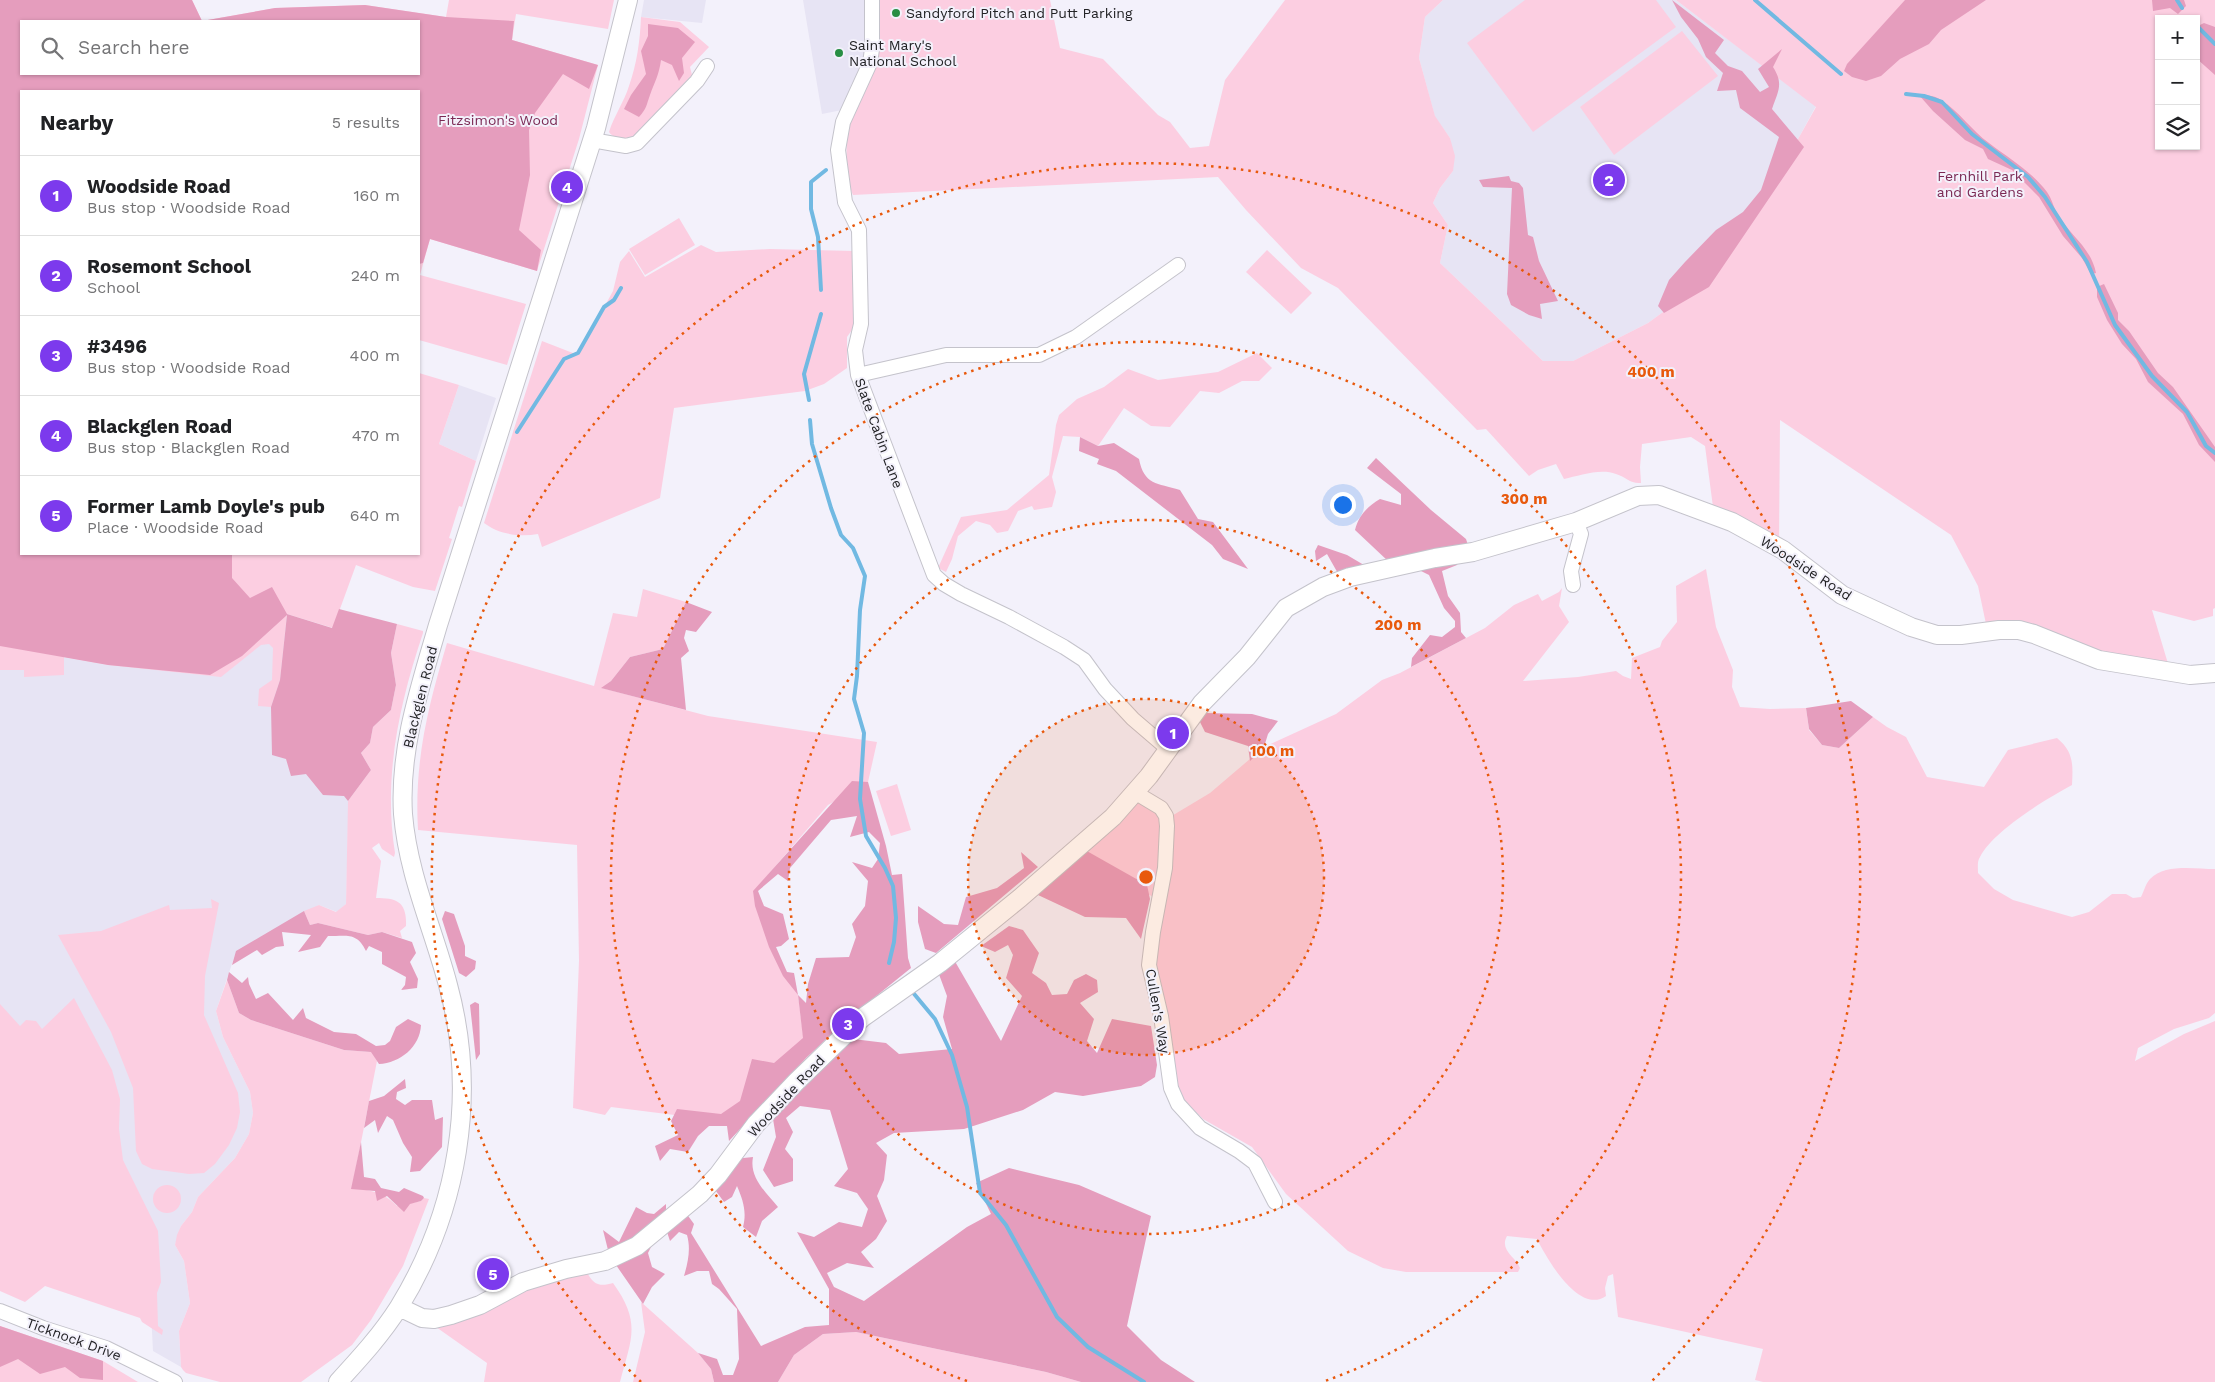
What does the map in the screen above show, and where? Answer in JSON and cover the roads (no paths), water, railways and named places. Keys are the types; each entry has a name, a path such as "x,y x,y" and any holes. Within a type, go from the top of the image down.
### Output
{"street":[{"name":"Blackglen Road","path":"338,1382 376,1340 399,1307 421,1267 443,1210 456,1160 462,1099 461,1059 454,1009 448,984 420,900 406,839 403,788 408,741 418,696 438,625 592,140 628,0"},
{"name":"Slate Cabin Lane","path":"872,0 872,49 870,63 843,122 838,150 845,202 860,230 861,324 855,350 858,375 934,575 960,594 1009,617 1084,660 1105,689 1127,713 1168,749"},
{"path":"592,140 626,146 637,143 697,81 707,66"},
{"path":"858,375 946,356 1039,355 1076,337 1178,265"},
{"name":"Woodside Road","path":"399,1307 422,1318 434,1319 451,1315 480,1305 523,1282 566,1269 605,1261 637,1246 700,1194 718,1175 756,1124 862,1018 940,963 1020,898 1114,817 1136,793 1202,703 1247,657 1286,608 1323,587 1371,572 1473,552 1576,522 1638,496 1666,497 1732,522 1783,550 1842,595 1911,627 1937,636 2019,630 2034,634 2099,660 2190,675 2215,673"},
{"path":"1573,585 1571,571 1581,534 1576,522"},
{"name":"Cullen's Way","path":"1136,793 1161,808 1166,816 1165,868 1149,965 1161,1016 1172,1088 1178,1104 1200,1128 1239,1151 1255,1163 1274,1202"},
{"name":"Ticknock Drive","path":"0,1311 43,1328 106,1348 175,1382"}],"waterway":[{"path":"1755,0 1841,74"},
{"path":"2177,0 2182,8"},
{"path":"2200,29 2215,44"},
{"path":"1906,94 1924,96 1942,102 1972,134 2028,177 2045,197 2087,262 2115,325 2152,376 2187,412 2206,446 2215,453"},
{"path":"821,290 818,237 811,209 811,182 826,170"},
{"path":"517,432 564,359 578,353 604,307 614,300 621,288"},
{"path":"809,400 804,374 821,314"},
{"path":"810,420 812,444 831,508 841,535 853,548 865,576 860,610 854,699 864,733 860,799 866,836 885,868 893,886 896,918 894,942 889,963"},
{"path":"910,989 935,1019 952,1055 967,1107 980,1193 1006,1225 1057,1317 1088,1347 1144,1382"}],"place":[{"name":"Sandyford Pitch and Putt Parking","path":"896,13"},
{"name":"Saint Mary's National School","path":"839,53"},
{"name":"Rosemont School","path":"1609,180"},
{"name":"Blackglen Road","path":"567,187"},
{"name":"Woodside Road","path":"1173,733"},
{"name":"#3496","path":"848,1024"},
{"name":"Former Lamb Doyle's pub","path":"493,1274"}],"park label":[{"name":"Fitzsimon's Wood","path":"498,120"},
{"name":"Fernhill Park and Gardens","path":"1980,184"}]}
